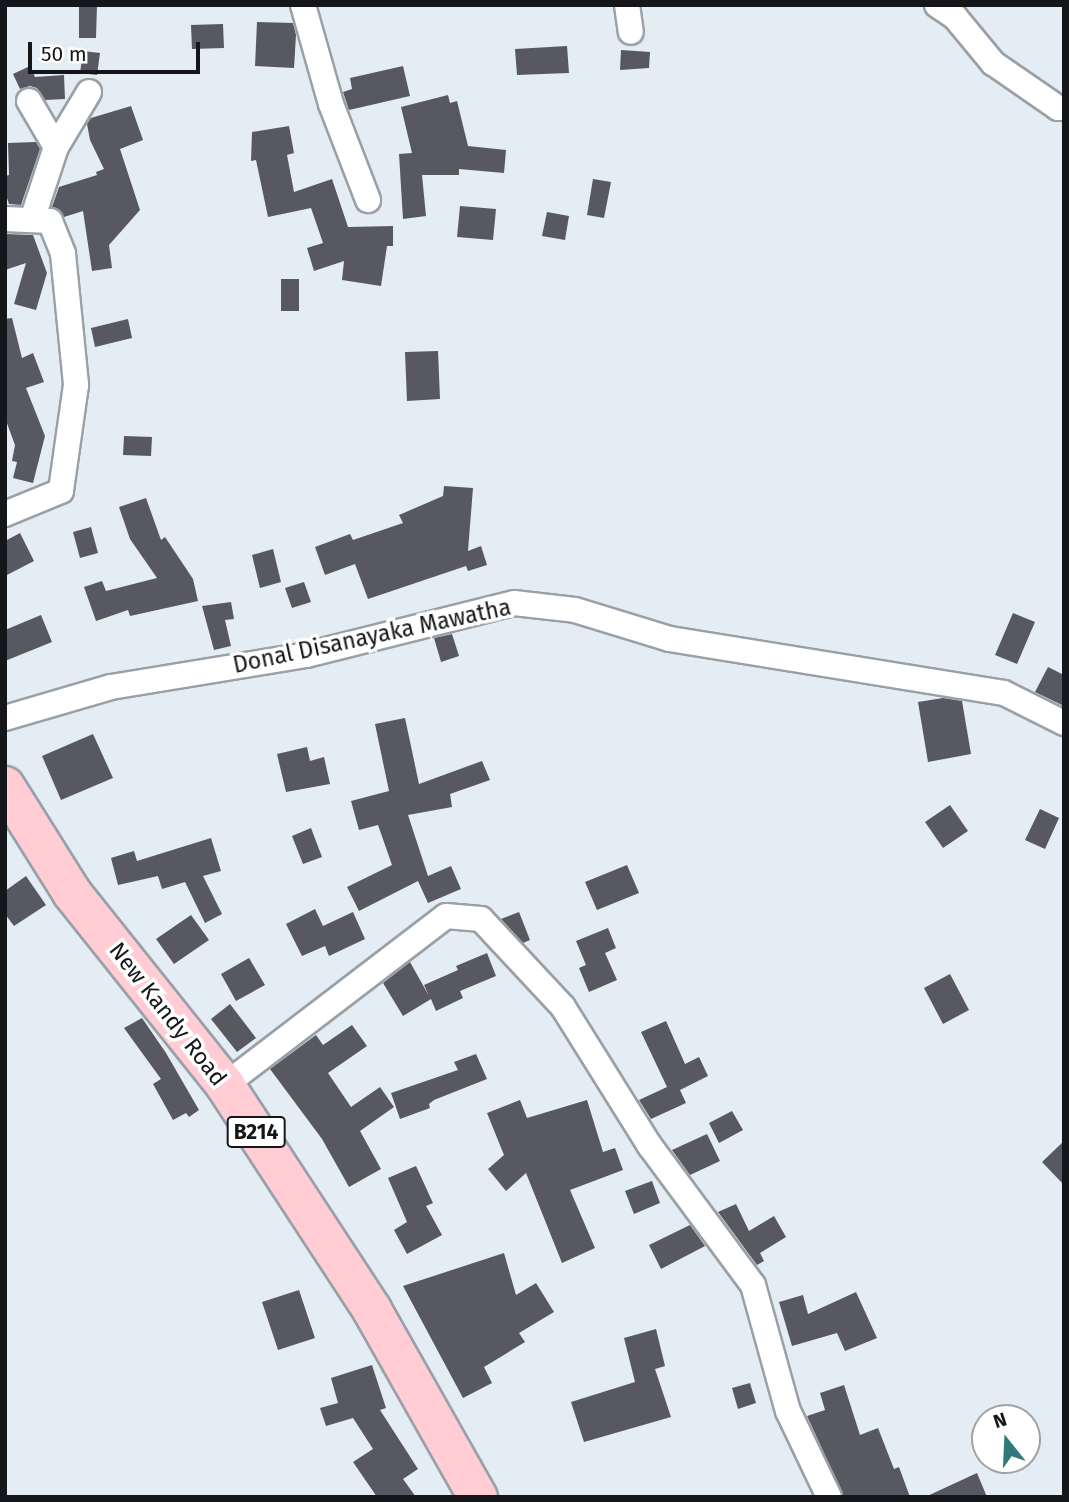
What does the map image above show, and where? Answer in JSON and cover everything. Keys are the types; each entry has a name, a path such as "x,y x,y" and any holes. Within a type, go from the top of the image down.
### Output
{"main road":[{"name":"New Kandy Road","path":"5,786 72,893 225,1085 372,1310 478,1497"}],"street":[{"path":"303,5 331,104 368,200"},
{"path":"627,5 631,32"},
{"path":"937,5 955,17 993,62 1058,108 1064,108"},
{"path":"32,220 56,148 89,92"},
{"path":"29,101 56,148"},
{"path":"5,219 50,221 63,254 76,385 61,491 5,514"},
{"name":"Donal Disanayaka Mawatha","path":"5,718 111,687 306,655 514,603 575,610 670,639 1004,693 1064,723"},
{"path":"225,1085 446,916 481,919 563,1007 650,1146 753,1285 788,1410 829,1497"}],"building":[{"path":"79,5 97,5 96,38 79,38"},
{"path":"257,22 293,23 296,35 294,68 255,66"},
{"path":"223,24 224,48 192,49 191,25"},
{"path":"567,46 569,73 517,75 515,49"},
{"path":"621,50 650,52 649,68 620,70"},
{"path":"83,51 100,53 97,75 80,73"},
{"path":"30,66 35,77 64,75 65,99 45,100 37,88 30,86 20,89 13,74"},
{"path":"403,66 410,96 349,110 343,92 352,89 350,78"},
{"path":"448,95 450,103 457,101 468,146 506,150 504,173 459,169 459,175 422,175 426,216 403,219 399,154 412,153 401,107"},
{"path":"131,106 143,140 120,149 140,210 109,245 112,268 92,271 83,211 64,217 52,207 59,187 97,175 96,172 104,169 90,140 87,124 91,118"},
{"path":"289,126 294,153 287,155 294,192 332,179 348,227 393,226 393,246 387,246 381,286 342,280 344,261 314,271 307,248 323,243 311,208 268,217 256,160 251,161 252,132"},
{"path":"36,142 40,149 21,205 9,204 5,192 5,176 9,175 8,143"},
{"path":"593,179 611,182 604,218 587,215"},
{"path":"460,206 496,209 493,240 457,237"},
{"path":"547,212 569,216 565,240 542,236"},
{"path":"5,234 33,235 47,273 36,310 14,304 26,263 5,270"},
{"path":"281,279 299,279 299,311 281,311"},
{"path":"12,318 22,358 33,353 44,382 26,388 45,436 33,483 13,478 17,462 12,461 15,445 5,418 5,319"},
{"path":"128,319 132,338 95,347 91,328"},
{"path":"438,351 440,399 407,401 405,352"},
{"path":"124,436 152,437 151,456 123,455"},
{"path":"444,486 473,488 468,551 481,546 487,565 468,571 466,566 368,599 355,564 325,575 315,547 350,534 353,540 403,523 399,515 443,496"},
{"path":"146,498 161,540 165,537 193,579 198,601 130,616 128,610 96,621 84,587 102,581 106,591 157,578 130,539 119,507"},
{"path":"91,527 98,553 80,558 73,532"},
{"path":"20,533 34,561 5,576 5,541"},
{"path":"273,549 281,582 260,588 252,555"},
{"path":"304,582 311,602 292,608 285,588"},
{"path":"231,602 234,619 225,620 231,646 214,650 202,606"},
{"path":"1013,613 1035,622 1017,664 995,655"},
{"path":"41,615 52,642 5,661 5,630"},
{"path":"452,634 459,656 441,662 434,638"},
{"path":"1048,667 1064,675 1064,706 1035,692"},
{"path":"943,698 962,701 971,754 928,762 918,702"},
{"path":"405,718 419,784 482,761 490,780 450,794 452,807 408,815 428,876 451,866 461,889 428,903 418,881 359,911 347,887 392,865 378,825 359,830 351,801 389,791 375,724"},
{"path":"93,734 113,778 61,800 42,756"},
{"path":"307,747 310,761 324,757 330,784 286,792 277,754"},
{"path":"950,805 968,831 943,848 925,822"},
{"path":"1040,809 1059,818 1045,849 1025,840"},
{"path":"311,828 322,857 303,864 292,836"},
{"path":"211,838 221,871 203,876 222,914 205,923 185,882 162,889 158,876 118,885 111,858 134,851 137,861"},
{"path":"627,865 639,893 597,910 585,882"},
{"path":"26,876 46,905 14,926 5,914 5,891"},
{"path":"315,909 323,926 353,912 365,939 329,956 325,946 302,956 286,924"},
{"path":"519,912 530,940 523,943 501,919"},
{"path":"191,915 209,940 174,964 156,939"},
{"path":"608,928 616,948 605,953 617,980 589,992 579,968 586,965 576,941"},
{"path":"487,953 496,976 460,991 463,998 436,1011 431,999 403,1016 383,983 410,962 429,996 424,985 458,970 456,966"},
{"path":"249,958 265,985 236,1001 221,974"},
{"path":"950,974 969,1010 943,1024 924,988"},
{"path":"230,1004 256,1038 237,1052 211,1019"},
{"path":"142,1018 199,1110 189,1117 186,1113 173,1120 153,1084 161,1079 124,1028"},
{"path":"666,1021 685,1064 699,1057 708,1076 680,1090 686,1103 651,1119 639,1100 667,1087 641,1032"},
{"path":"352,1025 367,1046 328,1073 351,1107 380,1087 394,1107 360,1131 381,1169 349,1187 322,1139 270,1069 316,1035 323,1045"},
{"path":"476,1054 487,1079 434,1100 429,1104 430,1108 400,1119 391,1093 458,1070 454,1062"},
{"path":"520,1100 527,1118 587,1100 603,1152 615,1148 623,1170 570,1190 595,1248 562,1263 526,1173 506,1191 488,1169 504,1155 487,1113"},
{"path":"732,1111 743,1130 719,1143 709,1123"},
{"path":"707,1134 720,1161 690,1175 672,1150"},
{"path":"1064,1141 1064,1185 1042,1162"},
{"path":"416,1166 433,1203 426,1206 442,1235 407,1254 394,1230 407,1222 388,1178"},
{"path":"652,1181 660,1203 634,1214 625,1191"},
{"path":"736,1204 749,1231 774,1216 786,1237 760,1253 764,1261 757,1265 718,1212"},
{"path":"690,1225 705,1246 661,1269 649,1245"},
{"path":"504,1253 516,1295 536,1283 554,1312 519,1333 525,1342 484,1367 492,1383 463,1398 403,1286"},
{"path":"299,1290 315,1338 278,1350 262,1302"},
{"path":"856,1292 877,1338 845,1351 837,1333 792,1346 779,1302 803,1295 808,1314"},
{"path":"656,1329 665,1366 655,1369 671,1417 584,1442 571,1402 635,1382 624,1338"},
{"path":"372,1365 386,1408 380,1410 418,1469 403,1479 416,1497 377,1497 353,1462 373,1449 353,1418 326,1426 320,1408 338,1403 331,1378"},
{"path":"750,1383 756,1403 738,1409 732,1388"},
{"path":"844,1385 860,1435 878,1428 894,1469 899,1467 910,1497 844,1497 807,1416 825,1410 820,1393"},
{"path":"977,1474 987,1497 925,1497"}]}
